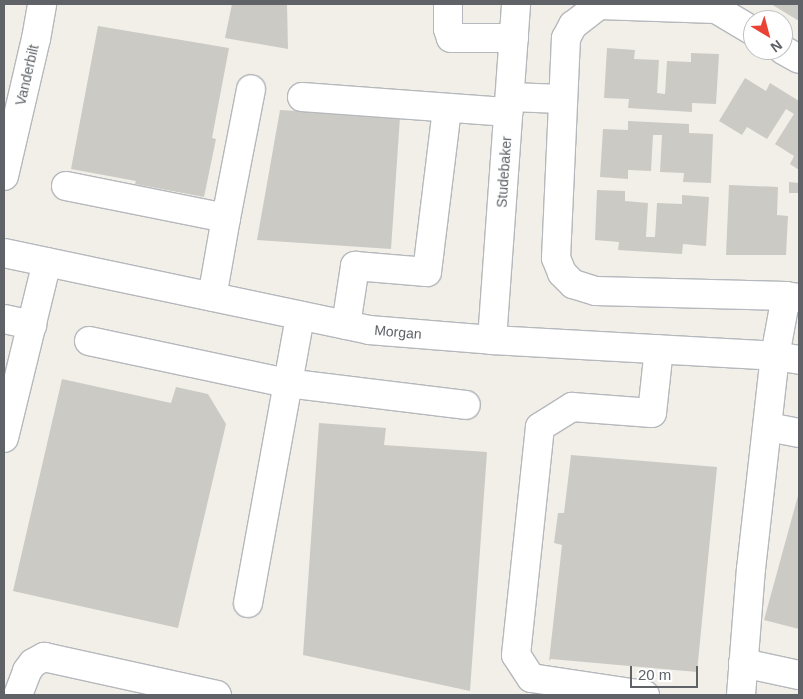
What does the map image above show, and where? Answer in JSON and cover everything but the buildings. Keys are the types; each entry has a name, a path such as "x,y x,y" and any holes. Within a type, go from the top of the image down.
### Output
{"street":[{"name":"Vanderbilt","path":"4,176 12,100 42,4"},
{"path":"448,4 448,29 451,38 514,38"},
{"name":"Studebaker","path":"492,340 516,4"},
{"path":"741,695 768,427 787,358 793,297 596,291 573,284 562,273 556,258 566,38 573,25 599,5 716,9 743,25"},
{"path":"212,297 251,89"},
{"path":"302,97 447,108 509,105 562,99"},
{"path":"346,325 355,266 427,272 447,108"},
{"path":"66,186 226,218"},
{"name":"Morgan","path":"4,253 369,330 492,340 787,358"},
{"path":"4,438 47,262"},
{"path":"248,603 300,316"},
{"path":"4,319 32,325"},
{"path":"89,341 287,383 466,405"},
{"path":"645,695 531,678 516,655 540,427 572,407 652,413 659,349"},
{"path":"768,427 799,432"},
{"path":"18,695 26,670 33,663 44,657 217,695"},
{"path":"743,663 799,675"}]}
